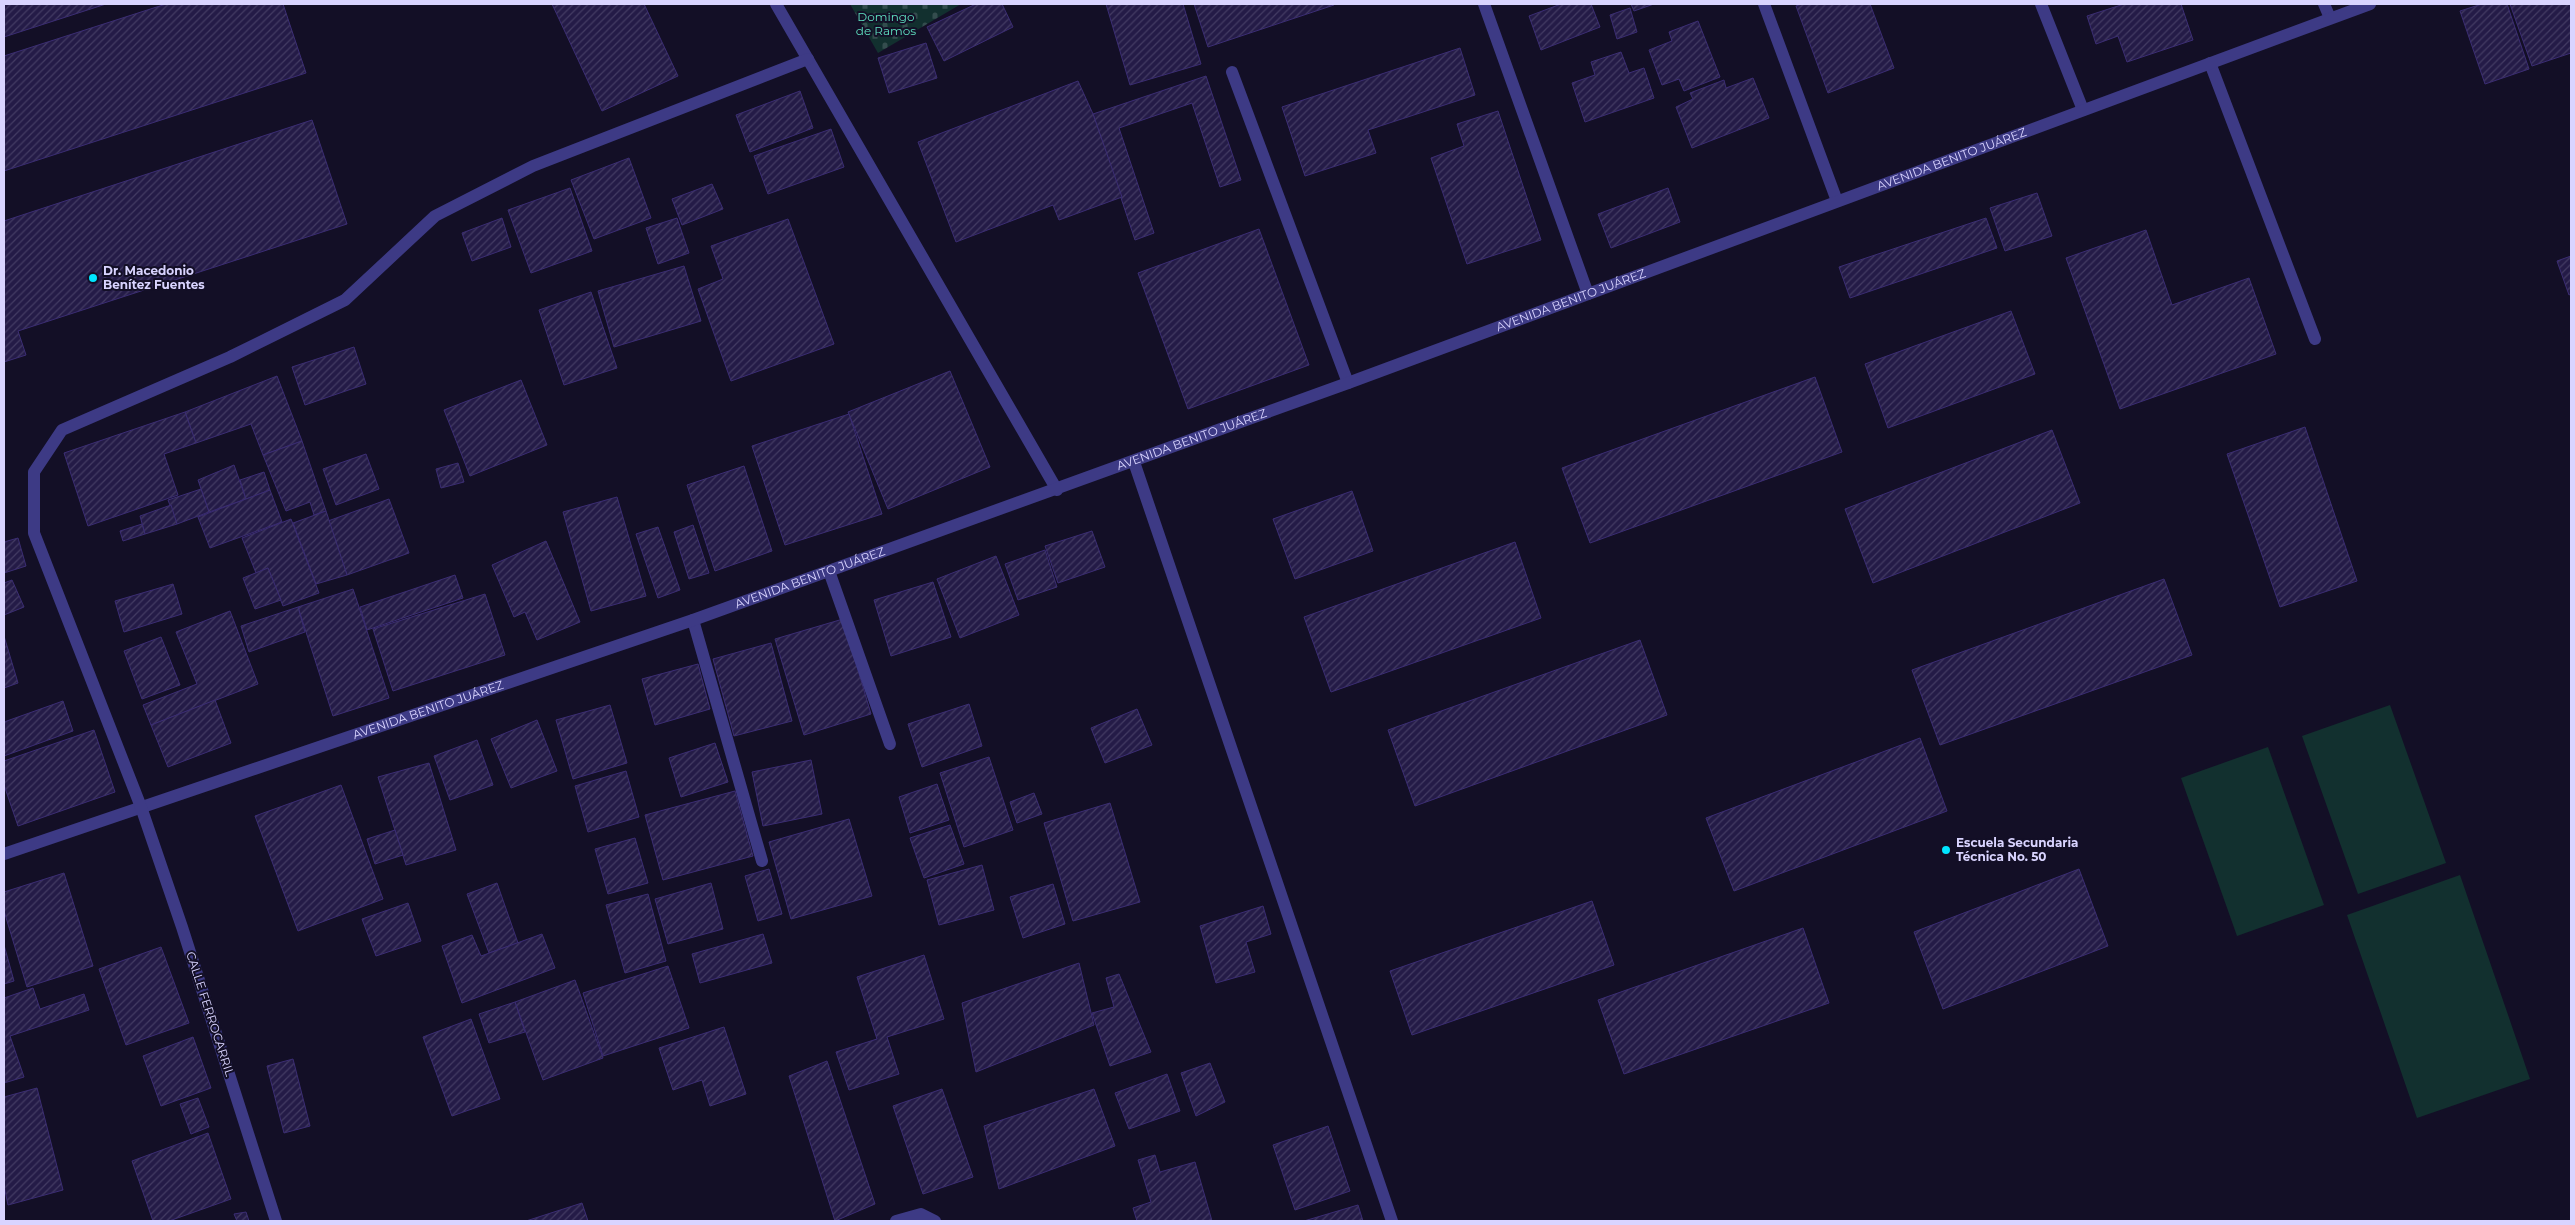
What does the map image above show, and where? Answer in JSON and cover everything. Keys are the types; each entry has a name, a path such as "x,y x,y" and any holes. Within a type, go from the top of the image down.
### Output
{"street":[{"path":"776,4 1057,490"},
{"path":"1484,4 1588,294"},
{"path":"1764,4 1837,201"},
{"path":"2041,4 2083,110"},
{"path":"2324,4 2330,18"},
{"name":"AVENIDA BENITO JUÁREZ","path":"4,854 693,620 1057,490 2370,4"},
{"name":"CALLE FERROCARRIL","path":"276,1221 182,927 141,807 34,533 34,472 62,430 230,357 345,300 435,216 533,166 808,59"},
{"path":"2210,63 2315,339"},
{"path":"1232,72 1348,383"},
{"path":"1134,462 1392,1221"},
{"path":"829,571 890,744"},
{"path":"693,620 762,861"},
{"path":"896,1221 921,1214 935,1221"}],"green space":[{"name":"Domingo de Ramos","path":"850,4 961,4 878,53"},
{"path":"2390,705 2446,863 2358,894 2302,736"},
{"path":"2268,747 2324,905 2237,936 2181,778"},
{"path":"2460,875 2530,1079 2417,1118 2347,915"}],"building":[{"path":"4,4 106,4 4,37"},
{"path":"166,4 283,4 306,73 4,171 4,56"},
{"path":"552,4 644,4 678,76 602,111"},
{"path":"976,4 1002,4 1013,27 944,61 927,27"},
{"path":"1106,4 1183,4 1201,64 1130,85"},
{"path":"1194,4 1334,4 1334,5 1208,47"},
{"path":"1561,4 1591,4 1600,27 1541,50 1529,16"},
{"path":"1631,4 1654,4 1634,11"},
{"path":"1802,4 1870,4 1894,68 1828,93 1796,6"},
{"path":"2124,4 2181,4 2193,40 2127,62 2118,36 2096,44 2087,16"},
{"path":"2482,4 2507,4 2529,69 2485,84 2460,11"},
{"path":"2510,4 2571,4 2571,53 2532,66"},
{"path":"1630,8 1637,32 1617,39 1610,15"},
{"path":"1698,21 1720,77 1684,91 1679,79 1662,85 1649,50 1672,41 1669,32"},
{"path":"926,43 937,78 889,93 878,58"},
{"path":"1460,48 1475,95 1368,130 1376,153 1305,176 1282,107"},
{"path":"1621,52 1629,73 1644,68 1654,98 1585,122 1572,83 1595,75 1591,62"},
{"path":"1206,76 1241,180 1220,187 1192,103 1119,128 1154,233 1135,240 1093,114"},
{"path":"1753,78 1769,118 1692,148 1676,107 1693,99 1690,93 1724,80 1726,88"},
{"path":"1078,81 1093,114 1122,197 1059,220 1053,205 956,242 918,142"},
{"path":"800,91 813,128 750,152 736,115"},
{"path":"1498,111 1541,240 1467,264 1431,158 1464,146 1457,124"},
{"name":"Dr. Macedonio Benítez Fuentes","path":"312,120 347,224 18,331 26,355 4,362 4,221"},
{"path":"831,129 844,167 768,194 754,156"},
{"path":"629,158 651,218 594,239 571,180"},
{"path":"712,184 723,209 682,225 672,199"},
{"path":"570,188 592,251 531,273 508,210"},
{"path":"1668,188 1680,222 1611,248 1598,214"},
{"path":"2037,193 2052,236 2005,251 1990,208"},
{"path":"502,218 511,247 472,261 462,233"},
{"path":"677,218 689,253 658,264 646,228"},
{"path":"1986,218 1997,248 1850,298 1839,267"},
{"path":"788,219 834,344 731,381 698,289 723,279 711,246"},
{"path":"1259,229 1309,365 1188,409 1138,273"},
{"path":"2146,230 2172,305 2249,278 2276,354 2120,409 2066,258"},
{"path":"2571,256 2571,294 2569,295 2557,261"},
{"path":"684,266 701,321 614,347 598,291"},
{"path":"591,292 617,368 564,385 539,310"},
{"path":"2011,311 2035,374 1888,428 1865,364"},
{"path":"354,347 366,384 305,405 292,367"},
{"path":"950,371 990,467 888,509 848,412"},
{"path":"277,376 302,441 263,455 251,424 196,443 185,412"},
{"path":"1815,377 1842,452 1590,543 1562,468"},
{"path":"521,380 547,445 470,476 444,410"},
{"path":"185,412 196,443 164,454 178,495 88,526 64,453"},
{"path":"849,414 882,514 785,545 752,446"},
{"path":"2305,427 2357,581 2280,607 2227,454"},
{"path":"2052,430 2080,503 1873,583 1845,509"},
{"path":"302,441 326,511 314,515 310,502 286,511 263,455"},
{"path":"366,454 379,489 336,505 323,469"},
{"path":"458,463 464,482 441,488 436,469"},
{"path":"234,465 246,499 209,512 198,480"},
{"path":"744,466 772,551 715,571 687,485"},
{"path":"264,472 270,490 246,499 240,480"},
{"path":"201,489 209,512 177,524 168,500"},
{"path":"270,490 282,522 210,548 198,517"},
{"path":"1352,491 1373,551 1295,579 1273,519"},
{"path":"617,497 646,596 591,611 563,512"},
{"path":"389,499 409,553 347,575 328,521"},
{"path":"171,505 177,524 145,534 140,516"},
{"path":"326,511 347,575 316,584 293,523"},
{"path":"291,519 319,593 283,606 268,568 256,573 242,538"},
{"path":"142,524 145,534 123,541 120,531"},
{"path":"693,525 709,573 689,579 674,532"},
{"path":"658,527 680,590 658,598 636,534"},
{"path":"1092,531 1105,567 1058,583 1045,546"},
{"path":"18,538 26,566 4,573 4,542"},
{"path":"546,541 580,622 537,640 525,612 514,617 492,565"},
{"path":"1515,542 1541,618 1331,692 1304,617"},
{"path":"1045,550 1057,587 1018,600 1005,564"},
{"path":"996,556 1019,615 960,638 937,579"},
{"path":"268,568 281,600 255,609 243,578"},
{"path":"455,575 463,598 367,630 360,607"},
{"path":"2164,579 2192,655 1940,745 1912,670"},
{"path":"12,580 24,607 4,615 4,583"},
{"path":"933,582 951,637 891,656 874,600"},
{"path":"173,584 182,614 124,632 115,601"},
{"path":"353,589 389,698 333,716 298,607"},
{"path":"485,594 505,655 393,691 373,629"},
{"path":"298,607 305,632 249,652 241,626"},
{"path":"230,611 258,684 151,725 143,705 197,684 176,632"},
{"path":"843,619 871,714 804,735 775,639"},
{"path":"4,636 18,683 4,688"},
{"path":"161,637 180,685 142,699 124,651"},
{"path":"1640,640 1667,715 1415,806 1388,730"},
{"path":"771,643 792,721 734,736 713,659"},
{"path":"698,664 710,709 655,725 642,679"},
{"path":"215,700 231,743 168,767 151,725"},
{"path":"63,701 73,731 4,756 4,722"},
{"path":"969,704 982,746 922,767 908,724"},
{"path":"610,705 627,763 573,779 556,720"},
{"path":"1137,709 1152,745 1105,763 1091,728"},
{"path":"537,720 557,771 511,788 491,739"},
{"path":"94,730 115,792 18,826 4,785 4,761"},
{"path":"1920,738 1947,811 1734,891 1706,818"},
{"path":"477,740 493,785 450,800 434,756"},
{"path":"715,743 728,782 681,797 669,758"},
{"path":"989,757 1013,830 964,847 940,773"},
{"path":"811,760 822,814 763,826 752,772"},
{"path":"429,763 456,850 406,865 378,777"},
{"path":"626,771 639,817 588,832 575,786"},
{"path":"937,784 949,820 910,833 899,797"},
{"path":"341,785 383,899 298,931 255,816"},
{"path":"735,791 753,856 663,880 645,815"},
{"path":"1034,793 1042,814 1017,823 1010,802"},
{"path":"1110,803 1140,902 1073,921 1044,823"},
{"path":"849,819 872,896 791,919 769,842"},
{"path":"950,825 964,864 924,878 910,838"},
{"path":"395,830 403,855 375,864 367,839"},
{"path":"635,838 648,883 608,894 595,849"},
{"path":"982,865 994,910 939,925 927,880"},
{"path":"769,869 782,914 758,921 745,876"},
{"path":"2079,869 2108,946 1943,1009 1914,932"},
{"path":"64,873 93,966 27,987 4,911 4,892"},
{"path":"497,883 518,943 489,953 467,894"},
{"path":"711,883 723,929 668,944 655,899"},
{"path":"1053,884 1065,924 1023,938 1010,897"},
{"path":"648,894 666,961 625,973 606,905"},
{"path":"1592,901 1614,965 1412,1035 1390,971"},
{"path":"408,903 421,941 376,956 362,919"},
{"path":"1263,906 1271,934 1246,942 1255,972 1216,983 1200,926"},
{"path":"1803,928 1829,1003 1624,1074 1598,1000"},
{"path":"542,934 555,968 462,1003 442,946 472,935 481,956"},
{"path":"763,934 772,963 700,983 692,954"},
{"path":"4,945 14,981 4,984"},
{"path":"161,947 189,1023 126,1045 99,969"},
{"path":"924,955 944,1019 887,1037 899,1074 849,1090 836,1052 877,1039 857,977"},
{"path":"1079,963 1094,1025 976,1072 962,1003"},
{"path":"668,966 689,1028 603,1056 583,993"},
{"path":"1119,974 1151,1052 1110,1066 1092,1013 1114,1007 1106,978"},
{"path":"575,980 603,1058 543,1080 515,1002"},
{"path":"33,988 40,1009 84,994 89,1010 10,1036 24,1077 4,1083 4,998"},
{"path":"515,1002 525,1032 489,1043 479,1014"},
{"path":"471,1019 500,1099 452,1116 423,1037"},
{"path":"724,1027 746,1094 710,1106 702,1080 673,1090 659,1048"},
{"path":"193,1037 211,1088 161,1106 143,1056"},
{"path":"293,1059 310,1126 284,1133 267,1066"},
{"path":"827,1061 875,1204 835,1221 789,1076"},
{"path":"1210,1063 1225,1102 1196,1116 1181,1073"},
{"path":"1167,1074 1180,1111 1129,1129 1115,1093"},
{"path":"37,1088 63,1190 8,1205 4,1186 4,1097"},
{"path":"942,1089 973,1177 923,1194 893,1106"},
{"path":"1094,1089 1115,1146 999,1189 984,1126"},
{"path":"198,1098 209,1127 191,1134 180,1104"},
{"path":"1328,1126 1350,1191 1295,1210 1273,1145"},
{"path":"208,1133 231,1199 169,1221 153,1221 132,1161"},
{"path":"1155,1155 1160,1172 1195,1162 1212,1221 1137,1221 1133,1208 1151,1202 1138,1160"},
{"path":"582,1203 588,1221 526,1221"},
{"path":"1358,1205 1363,1221 1304,1221"},
{"path":"246,1212 249,1221 237,1221 234,1214"}],"place":[{"name":"Dr. Macedonio Benítez Fuentes","path":"93,278"},
{"name":"Escuela Secundaria Técnica No. 50","path":"1946,850"}]}
